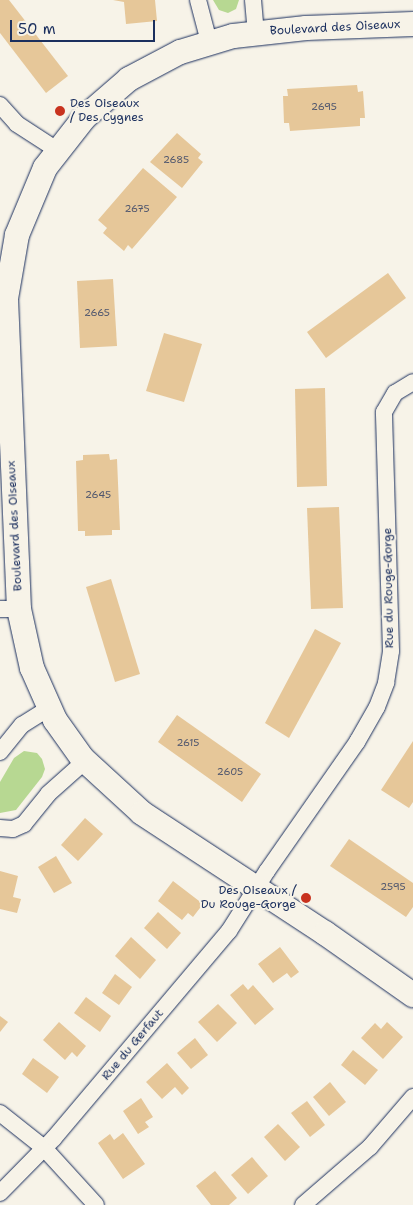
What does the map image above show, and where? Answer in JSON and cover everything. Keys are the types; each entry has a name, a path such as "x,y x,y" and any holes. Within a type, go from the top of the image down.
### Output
{"street":[{"path":"198,0 209,42"},
{"name":"Boulevard des Oiseaux","path":"253,0 256,33"},
{"name":"Boulevard des Oiseaux","path":"413,24 256,33 209,42 160,61 115,89 84,118 57,150 36,185 13,250 6,287 4,352 9,609 49,708 84,761 142,813 255,889 318,928 413,995"},
{"path":"0,104 18,124 57,150"},
{"name":"Rue du Rouge-Gorge","path":"255,889 357,742 384,691 391,633 384,417 389,400 413,382"},
{"path":"0,752 22,725 49,708"},
{"path":"0,828 13,829 24,824 48,794 84,761"},
{"name":"Rue du Gerfaut","path":"0,1193 44,1148 229,931 255,889"},
{"path":"303,1205 370,1148 413,1097"},
{"path":"0,1112 44,1148 96,1205"}],"green space":[{"path":"213,0 239,0 236,9 228,13 219,10"},
{"path":"24,751 37,753 42,759 45,769 42,777 16,810 0,813 0,782 14,758"}],"building":[{"path":"0,0 9,0 68,76 46,93 0,33"},
{"path":"113,0 155,0 157,21 126,24 124,2"},
{"path":"357,85 358,92 363,91 365,118 360,118 360,126 290,131 289,123 284,123 283,96 288,96 287,89"},
{"path":"177,133 201,154 198,158 203,162 182,188 150,162"},
{"path":"143,168 177,197 132,249 128,245 124,251 103,233 107,228 98,220"},
{"path":"388,273 406,298 326,358 307,332"},
{"path":"113,279 117,346 80,348 77,281"},
{"path":"164,333 202,344 184,402 146,391"},
{"path":"325,388 327,486 297,487 295,389"},
{"path":"109,454 110,460 117,459 120,530 112,530 112,535 85,536 85,531 78,531 76,461 83,460 83,455"},
{"path":"339,507 343,608 311,609 307,508"},
{"path":"111,579 140,674 115,682 86,587"},
{"path":"315,629 341,643 289,738 265,723"},
{"path":"177,715 261,774 242,802 158,742"},
{"path":"413,741 413,802 409,808 381,790"},
{"path":"85,818 103,834 78,861 61,845"},
{"path":"349,839 413,883 413,907 406,917 330,866"},
{"path":"56,856 72,883 54,893 38,867"},
{"path":"0,871 18,876 13,897 21,899 17,913 0,909"},
{"path":"173,881 203,904 193,917 188,913 182,920 158,901"},
{"path":"158,912 181,933 167,949 144,928"},
{"path":"131,937 156,960 140,979 115,956"},
{"path":"280,947 299,972 291,978 287,973 273,983 258,964"},
{"path":"115,974 132,987 119,1005 102,993"},
{"path":"243,984 248,990 253,985 274,1009 255,1025 230,995"},
{"path":"86,997 111,1016 100,1032 74,1013"},
{"path":"218,1004 237,1023 217,1042 198,1022"},
{"path":"0,1016 8,1022 0,1032"},
{"path":"59,1022 86,1046 77,1057 72,1052 65,1060 43,1040"},
{"path":"387,1022 403,1037 383,1059 361,1038 375,1023 381,1029"},
{"path":"195,1038 208,1055 191,1069 177,1053"},
{"path":"353,1050 378,1070 365,1085 341,1065"},
{"path":"33,1058 59,1077 47,1093 22,1074"},
{"path":"167,1063 189,1088 182,1095 175,1087 162,1099 146,1082"},
{"path":"330,1082 346,1102 329,1116 313,1097"},
{"path":"141,1098 153,1117 145,1122 149,1127 138,1134 123,1111"},
{"path":"307,1101 325,1125 310,1137 291,1113"},
{"path":"278,1124 300,1147 285,1161 264,1137"},
{"path":"123,1133 145,1164 123,1179 98,1143 110,1134 114,1140"},
{"path":"252,1157 268,1176 248,1194 231,1175"},
{"path":"215,1171 237,1198 229,1205 211,1205 196,1186"}],"place":[{"name":"Des Oiseaux / Des Cygnes","path":"60,111"},
{"name":"Des Oiseaux / Du Rouge-Gorge","path":"306,898"}]}
